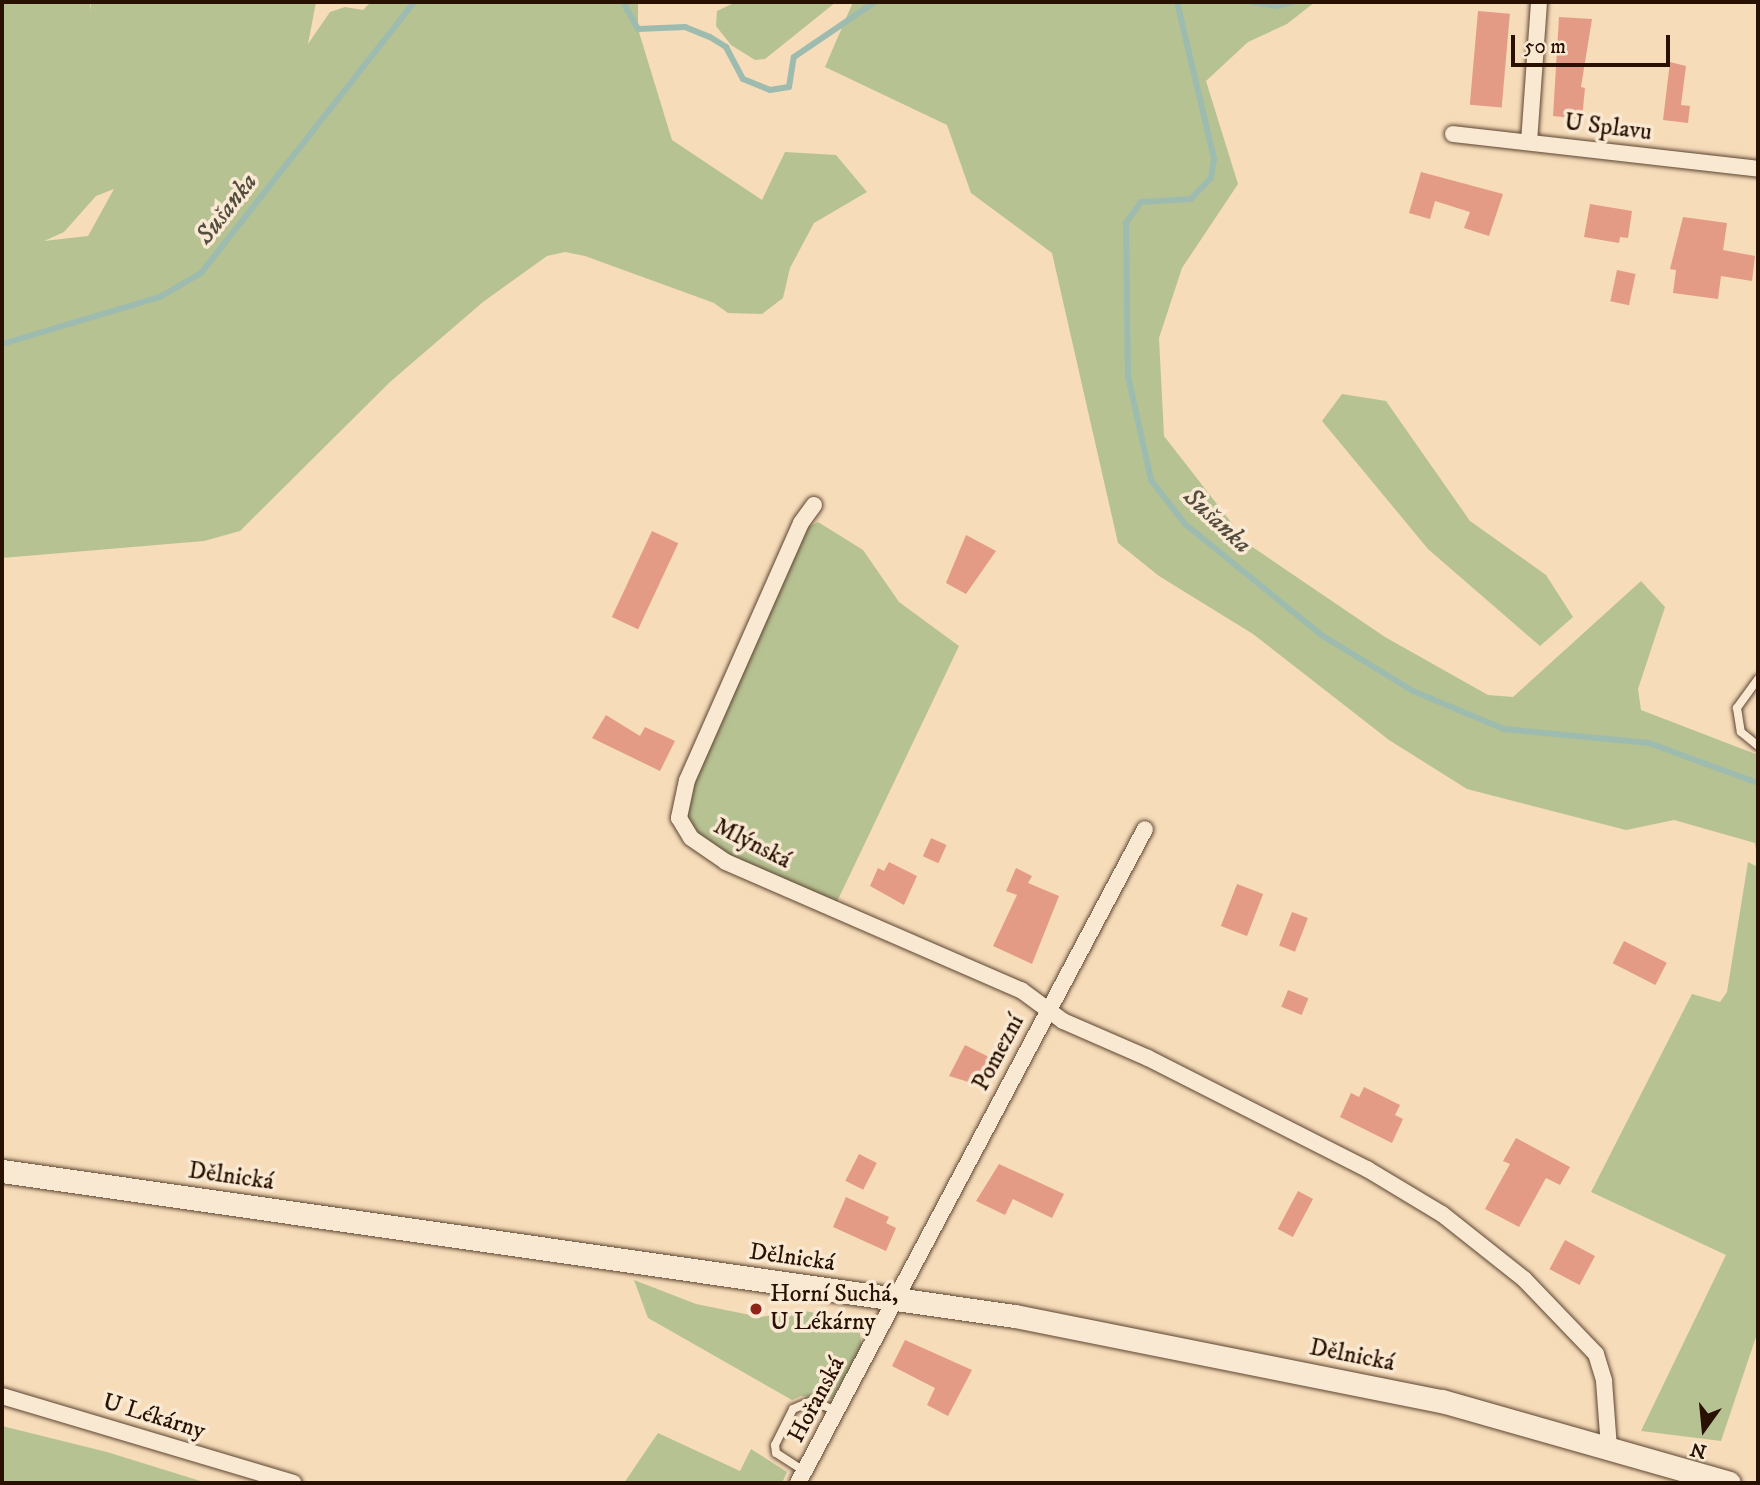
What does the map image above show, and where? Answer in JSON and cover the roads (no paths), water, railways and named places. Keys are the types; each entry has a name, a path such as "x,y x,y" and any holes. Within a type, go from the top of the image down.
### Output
{"main road":[{"name":"Dělnická","path":"2,1171 1015,1316 1442,1401 1729,1483"}],"street":[{"path":"1529,142 1539,2"},
{"name":"U Splavu","path":"1453,134 1758,169"},
{"name":"Mlýnská","path":"814,505 802,523 687,780 679,818 691,838 726,862 946,953 1021,990 1047,1010 1367,1169 1475,1240 1524,1279 1596,1354 1604,1381 1609,1447"},
{"name":"Pomezní","path":"895,1299 1145,829"},
{"name":"Hořanská","path":"801,1477 895,1299"},
{"name":"U Lékárny","path":"2,1396 293,1483"}],"lane":[{"path":"1758,679 1737,708 1741,732 1758,746"},
{"path":"801,1477 776,1453 775,1445 793,1409 812,1401 837,1412"}],"waterway":[{"name":"Sušanka","path":"2,344 160,297 201,273 414,2"},
{"name":"Sušanka","path":"623,2 638,29 685,27 710,37 726,47 743,79 770,90 789,87 794,57 875,2"},
{"name":"Sušanka","path":"1177,2 1214,159 1211,178 1191,199 1141,202 1126,223 1128,376 1151,480 1185,524 1323,636 1413,691 1504,729 1649,743 1758,783"},
{"path":"1252,2 1276,6 1293,2"}],"place":[{"name":"Horní Suchá, U Lékárny","path":"756,1309"}]}
